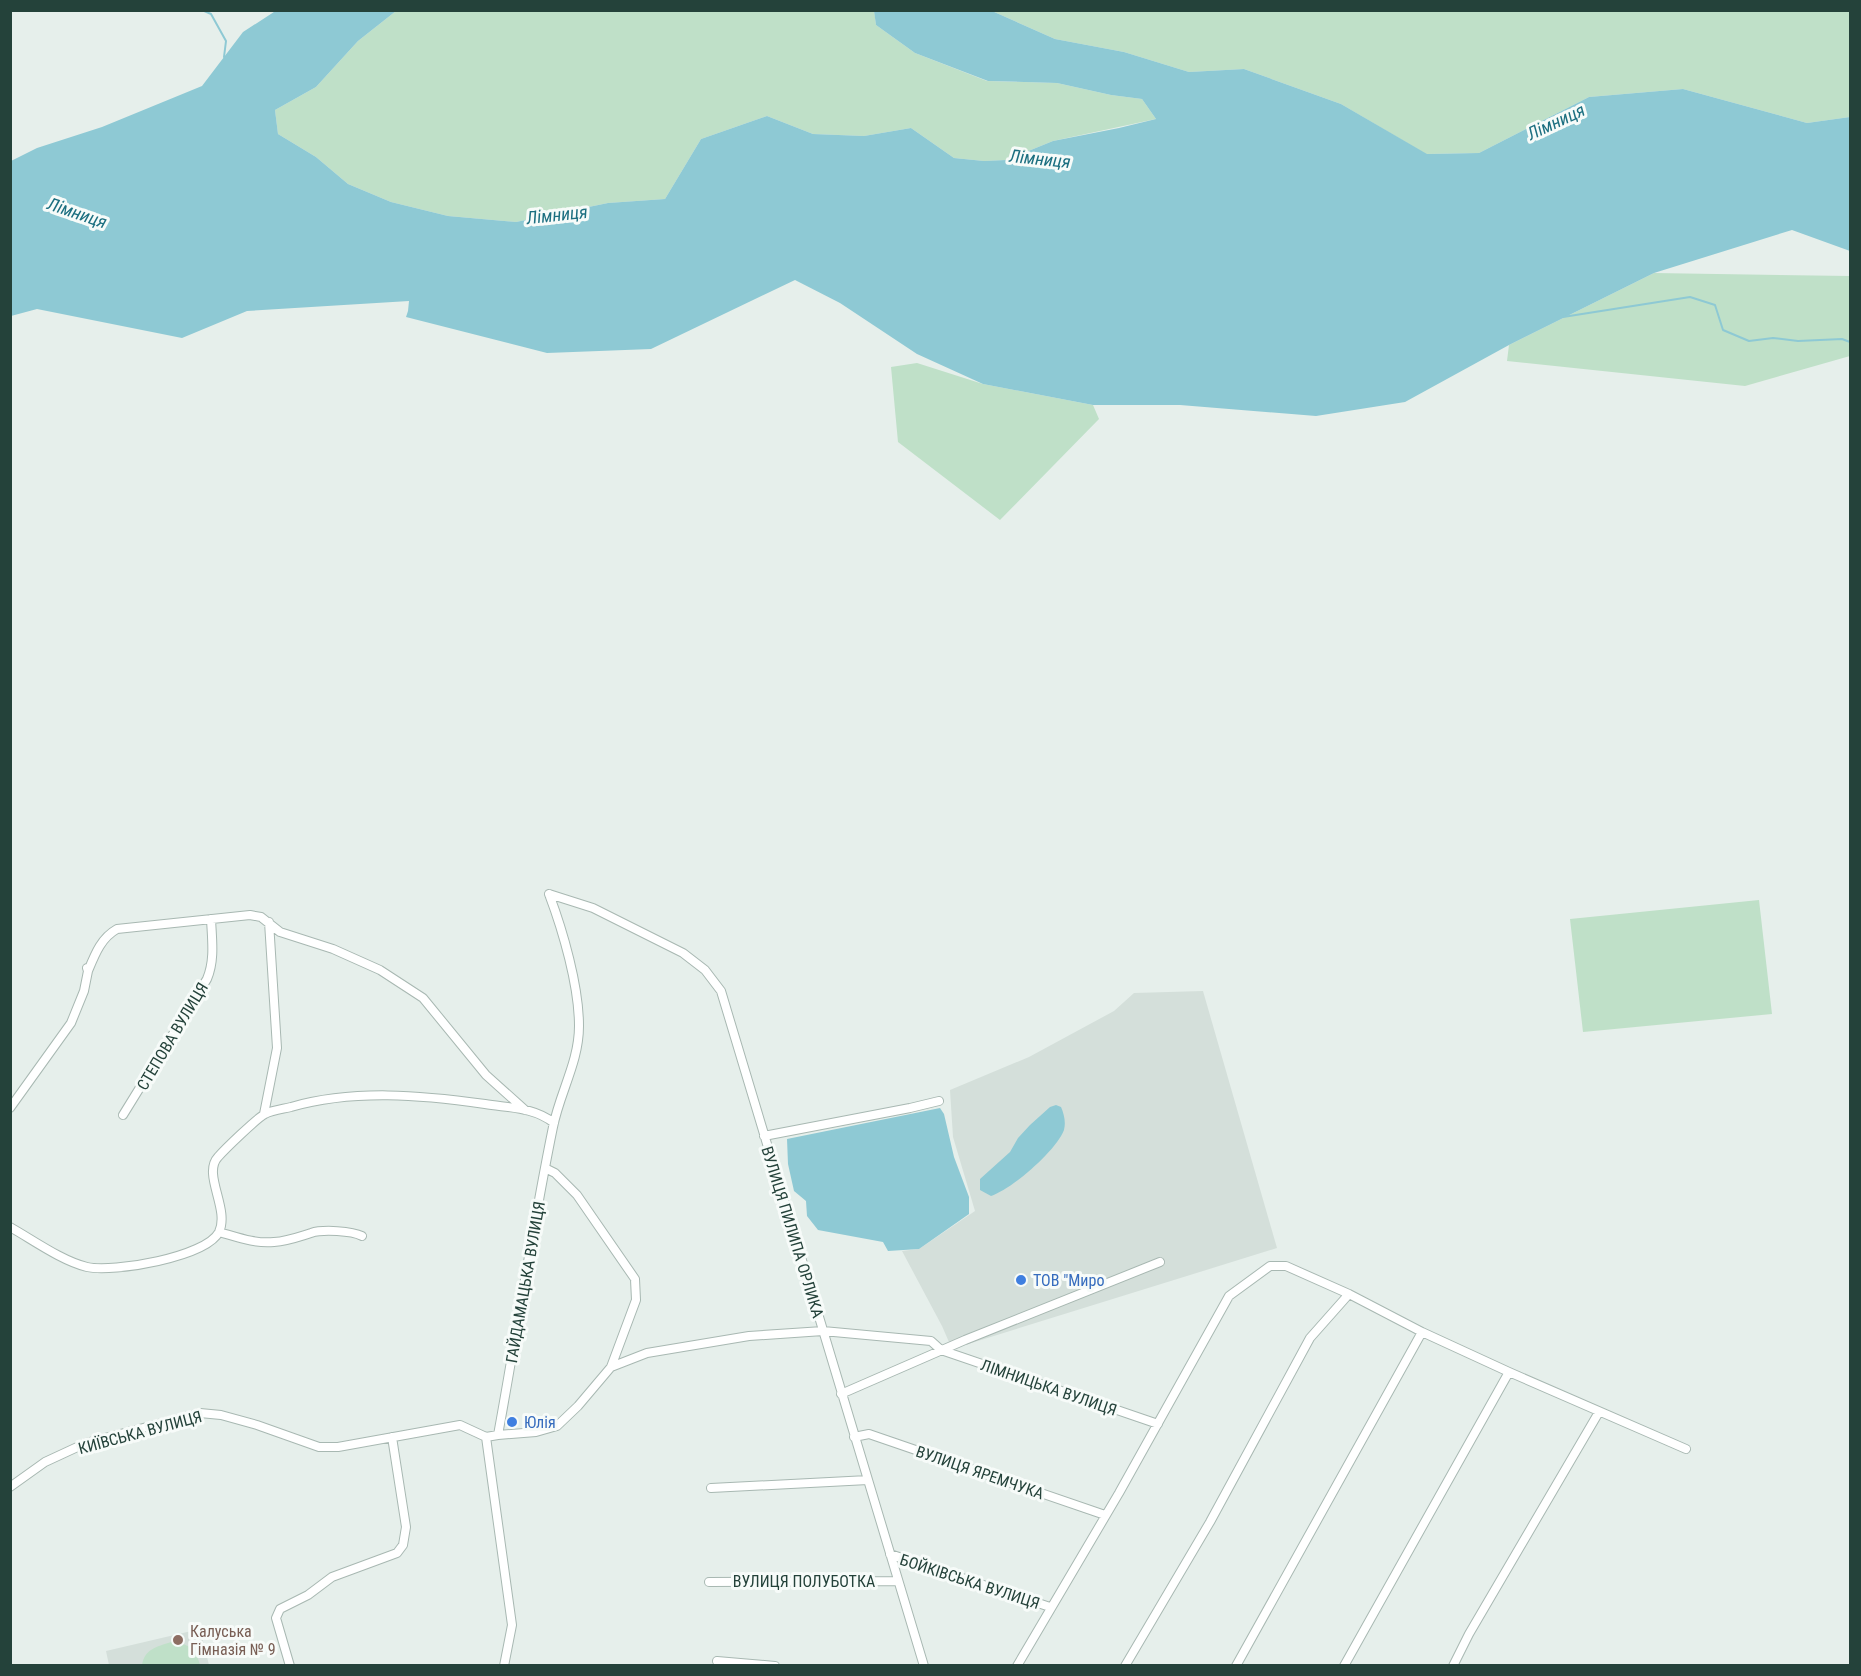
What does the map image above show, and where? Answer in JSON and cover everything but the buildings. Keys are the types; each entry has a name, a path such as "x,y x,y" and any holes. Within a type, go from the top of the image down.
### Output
{"street":[{"name":"ГАЙДАМАЦЬКА ВУЛИЦЯ","path":"498,1435 554,1123 578,1050 577,998 558,916 549,894"},
{"name":"ВУЛИЦЯ ПИЛИПА ОРЛИКА","path":"549,894 593,908 683,953 705,970 721,991 924,1665"},
{"path":"10,1108 71,1023 84,991 88,969 107,935 117,929 250,915 261,917 279,932 333,949 380,970 423,998 486,1075 525,1110"},
{"name":"СТЕПОВА ВУЛИЦЯ","path":"123,1115 212,969 211,919"},
{"path":"264,1114 277,1048 269,922"},
{"path":"10,1227 65,1258 86,1266 108,1270 170,1258 202,1247 219,1232 221,1213 212,1171 213,1163 264,1114 313,1100 368,1095 438,1098 525,1110 543,1114 554,1123"},
{"path":"764,1136 939,1101"},
{"path":"504,1665 512,1625 486,1437 536,1432 557,1426 578,1406 610,1366 636,1300 634,1279 577,1195 555,1173 545,1168"},
{"path":"219,1232 245,1240 272,1243 295,1240 313,1232 355,1232 362,1236"},
{"path":"841,1394 941,1350 1160,1262"},
{"path":"1017,1665 1158,1424 1229,1296 1270,1266 1286,1266 1509,1372 1686,1449"},
{"path":"1125,1665 1210,1522 1310,1338 1349,1294"},
{"name":"ЛІМНИЦЬКА ВУЛИЦЯ","path":"610,1366 647,1353 749,1336 823,1331 931,1341 941,1350 1158,1424"},
{"path":"1236,1665 1422,1332"},
{"path":"1344,1665 1509,1372"},
{"path":"1453,1665 1599,1412"},
{"name":"КИЇВСЬКА ВУЛИЦЯ","path":"10,1487 45,1462 86,1443 200,1413 221,1414 319,1448 338,1447 460,1425 486,1437"},
{"name":"ВУЛИЦЯ ЯРЕМЧУКА","path":"854,1437 869,1434 1105,1515"},
{"path":"290,1665 276,1618 280,1610 308,1595 332,1576 397,1553 403,1545 406,1527 392,1437"},
{"path":"711,1488 868,1480"},
{"name":"БОЙКІВСЬКА ВУЛИЦЯ","path":"890,1554 1050,1607"},
{"name":"ВУЛИЦЯ ПОЛУБОТКА","path":"709,1582 898,1581"},
{"path":"717,1661 775,1665"}],"shaded area":[{"path":"1203,991 1277,1248 952,1349 902,1251 919,1249 975,1211 953,1137 950,1090 1029,1057 1114,1011 1134,993"},
{"name":"Калуська Гімназія № 9","path":"200,1629 209,1665 109,1665 106,1651"}],"green space":[{"path":"874,10 876,25 915,53 987,81 1057,83 1111,95 1142,99 1156,119 1053,141 1006,160 984,161 954,158 911,128 864,136 813,134 767,116 701,139 665,199 608,203 516,222 448,216 391,202 348,184 316,157 278,134 275,110 316,87 358,41 396,11"},
{"path":"992,11 1850,11 1850,117 1807,123 1683,89 1589,97 1479,153 1426,154 1341,104 1244,69 1189,72 1124,52 1055,39"},
{"path":"1654,273 1850,276 1850,356 1745,386 1507,361 1509,345"},
{"path":"917,363 983,384 1093,405 1099,419 1000,520 898,442 891,367"},
{"path":"1759,900 1772,1014 1583,1032 1570,919"},
{"path":"171,1642 182,1644 194,1651 200,1665 142,1665 149,1652"}],"water":[{"name":"Лімниця","path":"277,10 396,11 358,41 316,87 275,110 278,134 316,157 348,184 391,202 448,216 516,222 608,203 665,199 701,139 767,116 813,134 864,136 911,128 954,158 984,161 1006,160 1053,141 1156,119 1142,99 1111,95 1057,83 988,81 915,53 876,25 874,11 992,11 1055,39 1124,52 1189,72 1244,69 1341,104 1427,154 1479,153 1589,97 1683,89 1807,123 1850,117 1850,251 1792,230 1654,273 1509,345 1405,402 1316,416 1180,405 1093,405 983,384 917,354 840,303 795,280 651,349 547,353 406,317 409,301 247,311 182,338 37,309 11,316 11,161 37,148 102,127 202,86 243,32"},
{"path":"1056,1105 1061,1107 1065,1127 1052,1148 1021,1178 1000,1192 991,1196 980,1190 980,1179 1010,1152 1018,1138 1030,1125 1050,1107"},
{"path":"940,1108 944,1114 954,1157 969,1197 969,1214 919,1249 888,1251 883,1242 818,1230 807,1216 806,1201 794,1191 788,1164 787,1139"}],"waterway":[{"path":"202,10 211,14 226,41 224,57"},
{"path":"1563,317 1690,297 1715,305 1723,330 1749,341 1773,338 1798,341 1842,339 1850,342"}],"place":[{"name":"ТОВ \"Миро","path":"1021,1280"},
{"name":"Юлія","path":"512,1422"},
{"name":"Калуська Гімназія № 9","path":"178,1640"}]}
